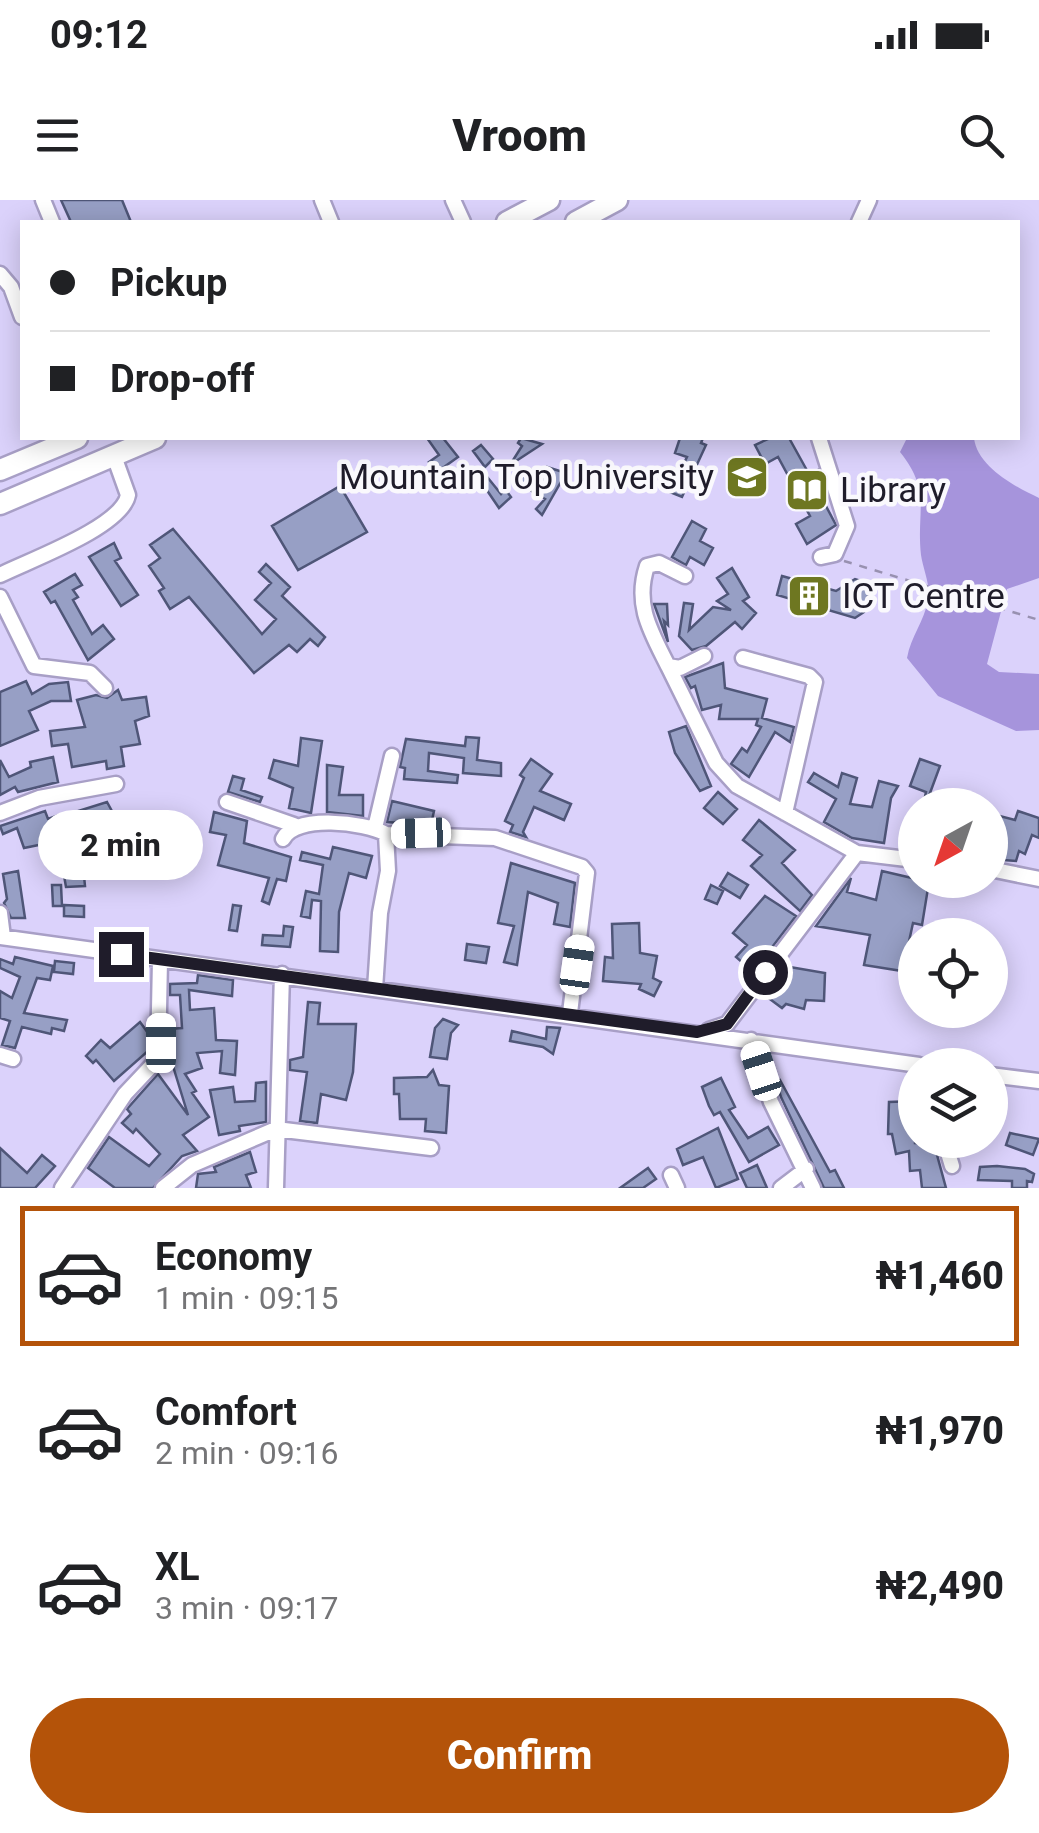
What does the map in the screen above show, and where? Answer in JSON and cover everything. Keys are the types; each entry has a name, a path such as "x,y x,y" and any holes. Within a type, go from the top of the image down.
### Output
{"highway":[{"path":"512,220 549,200"},
{"path":"580,220 616,200"},
{"path":"0,504 150,440"},
{"path":"0,470 54,442"}],"street":[{"path":"0,274 11,288 20,312"},
{"path":"821,440 847,526 828,555"},
{"path":"0,575 100,527 122,511 128,495 114,456"},
{"path":"685,576 659,563 647,566 642,583 643,616 716,763 737,786 857,854 898,858"},
{"path":"0,597 34,666 90,673 106,688"},
{"path":"668,666 680,668 704,656"},
{"path":"743,658 808,676 815,682 785,814"},
{"path":"375,989 380,913 388,871 380,831 392,756"},
{"path":"0,812 39,798 116,784"},
{"path":"227,802 294,826"},
{"path":"283,839 294,826 306,822 495,838 582,867 587,873 570,1014"},
{"path":"697,1032 727,1024 857,854"},
{"path":"1008,873 1039,879"},
{"path":"0,913 1,937 898,1062"},
{"path":"62,1188 125,1094 158,1059 160,960"},
{"path":"276,1188 282,974"},
{"path":"751,1040 771,1102 813,1188"},
{"path":"1008,1078 1039,1082"},
{"path":"163,1188 204,1158 276,1129 431,1148"},
{"path":"950,1158 952,1166"},
{"path":"781,1188 806,1169"}],"path":[{"path":"828,555 1039,620"}],"shaded area":[{"path":"906,440 975,440 990,466 1009,482 1039,498 1039,578 1007,589 987,664 999,672 1039,674 1039,730 1016,731 938,696 907,658 929,595 921,555 919,490 900,452"}],"building":[{"path":"61,200 122,200 130,220 70,220"},
{"path":"428,440 445,440 458,457 437,472 429,462 439,455"},
{"path":"528,440 542,444 510,465 522,446 518,443"},
{"path":"679,440 702,440 706,445 682,497 670,492 687,457 675,453"},
{"name":"Library","path":"766,440 790,440 809,474 818,470 824,490 818,491 836,525 807,544 796,524 810,516 778,457 765,464 755,445"},
{"path":"481,445 493,459 485,467 473,451"},
{"path":"547,467 566,473 542,515 536,509 545,499 518,483 528,468 544,475"},
{"path":"488,478 501,494 505,489 511,497 499,508 482,483"},
{"path":"340,486 367,532 298,570 272,526"},
{"path":"692,521 706,529 700,541 713,548 704,565 690,557 686,565 672,557"},
{"path":"173,529 262,634 276,619 255,600 271,583 259,572 266,564 290,587 282,596 325,637 318,646 310,639 297,652 289,645 254,673 189,597 170,609 159,591 164,588 149,566 160,558 150,545"},
{"path":"114,543 121,558 115,561 138,595 121,606 89,557"},
{"path":"732,568 749,597 743,601 756,613 742,629 735,622 706,646 692,650 679,636 684,603 693,604 689,630 713,607 731,610 717,601 728,594 717,578"},
{"path":"75,574 82,585 73,590 78,597 73,600 92,634 103,625 114,639 88,660 55,601 51,603 44,592"},
{"name":"ICT Centre","path":"782,576 836,591 855,579 871,584 864,612 855,618 777,595"},
{"path":"654,604 667,604 668,625 664,621 668,642"},
{"path":"723,663 725,688 767,699 762,718 794,727 790,742 775,732 749,777 731,764 742,748 747,752 761,727 756,725 758,719 719,719 721,705 702,710 695,686 691,688 685,677"},
{"path":"26,681 32,694 49,684 68,682 71,701 51,701 29,711 38,730 0,746 0,692"},
{"path":"118,690 122,700 146,697 149,716 135,721 140,744 121,747 124,766 107,769 106,761 72,767 68,744 52,746 50,731 85,727 77,700 96,695 107,698"},
{"path":"686,726 711,786 700,791 675,753 669,732"},
{"path":"466,737 479,738 477,760 501,763 501,776 463,773 464,758 429,753 428,771 458,775 457,783 404,779 405,768 400,767 406,739 465,746"},
{"path":"301,738 322,741 311,813 289,808 293,788 269,778 274,760 298,766"},
{"path":"53,757 58,782 18,792 15,787 0,795 0,760 9,777 31,767 30,762"},
{"path":"531,759 552,774 540,791 571,804 564,820 534,807 523,832 526,837 510,832 513,825 505,821 524,778 520,775"},
{"path":"920,759 940,766 932,788 910,786"},
{"path":"327,765 343,767 339,795 363,795 363,816 327,812"},
{"path":"814,773 838,787 842,773 857,778 850,804 872,807 879,781 898,786 891,798 884,843 852,838 824,822 836,799 808,782"},
{"path":"233,776 244,779 241,790 262,797 260,802 228,792"},
{"path":"718,792 737,809 723,824 704,808"},
{"path":"392,801 434,811 431,825 387,822"},
{"path":"107,802 130,844 107,853 108,861 92,862 90,843 70,850 76,866 83,866 85,886 66,887 58,841 24,848 17,828 3,834 0,826 45,811 48,819 59,815 68,837 84,832 75,812"},
{"path":"1018,811 1039,818 1039,838 1032,835 1025,854 1019,851 1016,861 1008,860 1008,818 1015,820"},
{"path":"214,812 247,821 244,843 291,857 286,881 277,879 269,904 262,901 269,878 218,865 226,835 210,832"},
{"path":"759,820 795,850 782,863 812,895 800,911 751,866 762,855 743,840"},
{"path":"333,847 372,856 366,878 349,873 339,912 338,952 320,951 321,901 312,900 310,918 301,916 306,891 319,894 323,865 300,860 302,852 330,859"},
{"path":"511,863 575,883 570,927 554,924 558,903 528,892 517,965 504,962 514,926 498,923"},
{"path":"18,871 25,918 11,918 4,903 7,899 3,874"},
{"path":"882,871 898,875 898,898 926,898 923,918 898,918 898,970 864,965 870,935 816,926 851,878 847,892 876,900"},
{"path":"728,873 748,885 740,898 720,886"},
{"path":"52,885 61,885 62,906 53,906"},
{"path":"711,885 723,891 717,904 705,899"},
{"path":"765,896 796,916 753,972 736,957 747,945 733,933"},
{"path":"64,905 84,906 84,917 64,916"},
{"path":"233,905 241,906 237,931 229,930"},
{"path":"639,923 640,953 657,956 653,978 661,982 654,996 639,989 641,984 603,981 605,957 613,958 612,924"},
{"path":"284,926 293,927 290,947 262,945 263,935 283,936"},
{"path":"467,944 489,947 486,963 465,960"},
{"path":"15,957 53,966 50,980 37,978 24,1013 67,1020 64,1031 52,1028 51,1034 22,1027 15,1048 2,1045 10,1021 0,1018 0,991 12,998 20,977 0,968 0,959 13,964"},
{"path":"55,961 74,963 73,974 54,972"},
{"path":"784,966 825,973 824,1001 806,1000 804,1009 786,1004 782,1008 763,994"},
{"path":"198,975 233,980 232,996 189,990 190,1010 214,1008 216,1040 237,1041 235,1075 220,1073 222,1051 197,1053 202,1068 185,1074 196,1091 192,1093 209,1117 183,1135 197,1151 182,1156 153,1188 115,1188 88,1168 109,1137 149,1166 160,1154 136,1129 133,1133 122,1123 131,1114 127,1109 158,1074 188,1115 169,1053 169,1029 182,1028 180,995 170,995 170,984 197,983"},
{"path":"308,1002 320,1003 318,1024 356,1024 353,1072 346,1100 321,1094 317,1123 300,1121 307,1072 290,1070 290,1060 303,1057"},
{"path":"443,1019 458,1025 451,1033 447,1059 430,1057 435,1028"},
{"path":"140,1022 148,1033 148,1051 114,1081 96,1060 93,1063 86,1056 101,1040 110,1048"},
{"path":"547,1027 560,1028 553,1054 543,1047 510,1041 512,1031 546,1039"},
{"path":"433,1070 439,1085 449,1086 446,1133 425,1131 426,1119 400,1119 399,1094 394,1094 394,1078 427,1077"},
{"path":"721,1078 735,1107 729,1110 748,1138 768,1127 779,1145 749,1162 720,1112 714,1115 702,1087"},
{"path":"780,1080 830,1172 835,1170 844,1188 824,1188 781,1097 776,1083"},
{"path":"266,1082 266,1122 239,1126 240,1131 219,1135 210,1090 233,1087 235,1102 255,1101 256,1083"},
{"path":"889,1102 898,1102 896,1154 892,1134 888,1134"},
{"path":"718,1128 738,1179 716,1188 703,1157 683,1165 677,1149"},
{"path":"1010,1133 1039,1139 1033,1155 1008,1146"},
{"path":"0,1148 27,1173 42,1155 55,1166 35,1188 0,1188"},
{"path":"250,1152 256,1172 246,1175 251,1188 196,1188 198,1174 216,1172 214,1167"},
{"path":"909,1158 938,1158 946,1188 922,1188 920,1170 910,1171"},
{"path":"757,1165 767,1188 747,1188 740,1173"},
{"path":"980,1167 1025,1169 1034,1174 1032,1182 1027,1181 1027,1188 1012,1188 1012,1181 978,1180"},
{"path":"648,1168 656,1179 643,1188 620,1188"}],"place":[{"name":"Mountain Top University","path":"747,477"},
{"name":"Library","path":"807,490"},
{"name":"ICT Centre","path":"809,596"}],"route":[{"path":"121,954 697,1032 727,1024 765,972"}]}
